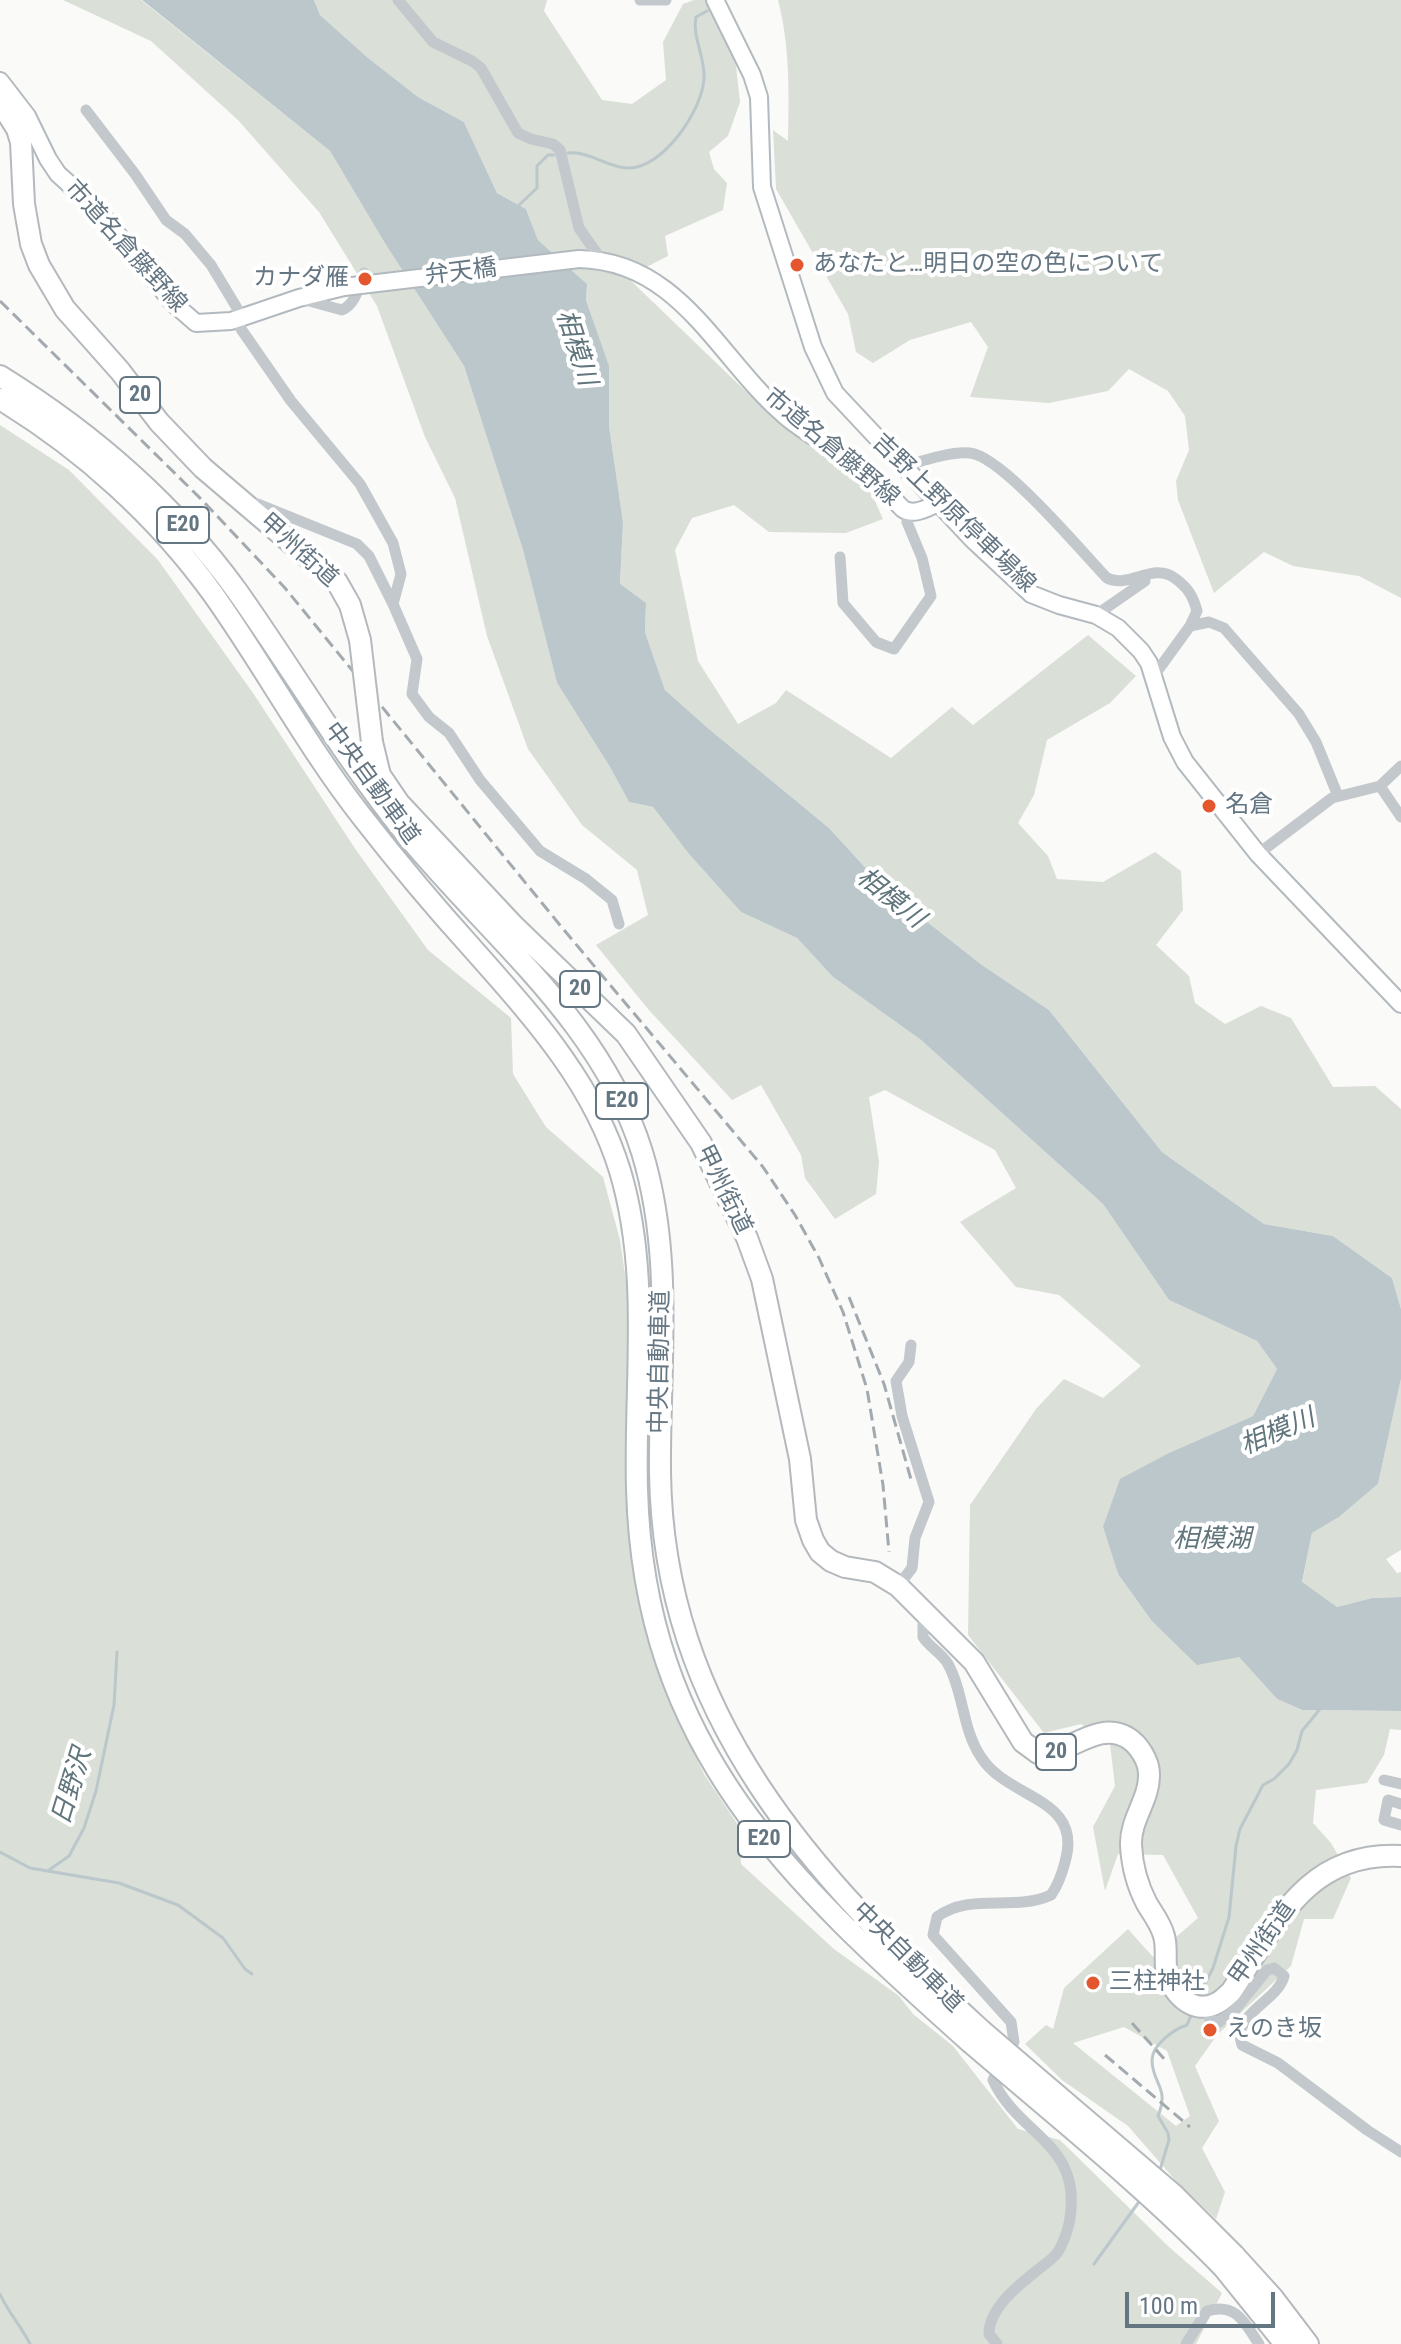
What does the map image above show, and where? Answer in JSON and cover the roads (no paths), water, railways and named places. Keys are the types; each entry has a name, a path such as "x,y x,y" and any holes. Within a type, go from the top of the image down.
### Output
{"highway":[{"name":"甲州街道","path":"0,102 10,115 21,142 26,225 39,265 65,309 120,371 159,422 203,468 337,582 350,605 360,640 372,742 380,775 399,803 514,926 626,1034 701,1143 747,1238 762,1279 798,1444 806,1520 820,1552 831,1561 845,1567 875,1572 898,1586 974,1662 1018,1734 1030,1748 1047,1754 1100,1733 1123,1735 1137,1747 1148,1765 1149,1774 1145,1796 1133,1822 1131,1845 1134,1867 1138,1883 1164,1935 1165,1966 1172,1988 1198,2005 1218,2003 1231,1992 1289,1904 1326,1871 1368,1857 1401,1856"},
{"name":"中央自動車道","path":"0,376 109,452 176,517 237,591 407,835 538,980 597,1056 630,1117 650,1178 660,1241 663,1325 662,1520 671,1584 687,1639 709,1696 734,1747 773,1807 820,1869 976,2037"},
{"name":"中央自動車道","path":"0,399 89,463 157,527 188,563 211,591 332,778 433,905 557,1048 598,1112 618,1163 632,1223 638,1282 637,1485 646,1576 660,1640 681,1699 707,1756 738,1804 761,1836 823,1906 976,2037 1173,2194 1228,2261 1285,2344"},
{"name":"中央自動車道","path":"1228,2261 1273,2298 1308,2344"}],"main road":[{"name":"吉野上野原停車場線","path":"715,0 752,75 759,97 762,187 777,242 823,373 835,393 938,503 1031,594 1096,615 1118,628 1141,651 1153,677 1172,737 1185,762 1258,854 1401,1004"},
{"name":"市道名倉藤野線","path":"0,81 27,116 58,174 97,209 186,316 196,323 239,319 299,298 344,287"},
{"name":"市道名倉藤野線","path":"579,259 602,261 639,274 686,306 783,415 865,470 909,512 938,503"},
{"name":"弁天橋","path":"344,287 579,259"}],"street":[{"path":"398,0 433,42 481,68 518,133 553,144 560,150 579,228 602,261"},
{"path":"640,0 666,0"},
{"path":"86,110 166,220 185,234 211,265 237,308 241,329 291,401 360,484 393,543 401,574 393,604"},
{"path":"299,298 342,310 349,307 355,297 364,273"},
{"path":"903,467 968,452 984,456 1023,490 1107,578 1126,582 1160,572 1169,574 1186,587 1193,596 1197,611 1190,626 1157,667 1153,677"},
{"path":"248,507 258,504 357,544 369,556 417,659 412,694 429,717 449,733 480,780 540,851 586,879 612,900 619,924"},
{"path":"840,557 843,603 876,642 894,649 931,596 922,558 907,522 909,512"},
{"path":"1096,615 1131,588 1148,580 1162,580 1186,587"},
{"path":"1190,626 1209,622 1224,628 1233,638 1299,714 1316,742 1338,796"},
{"path":"1258,854 1338,796 1380,786 1401,766"},
{"path":"1380,786 1401,817"},
{"path":"898,1586 912,1568 915,1538 929,1502 902,1416 896,1381 909,1362 911,1345"},
{"path":"928,1618 923,1625 923,1637 947,1662 969,1734 980,1756 999,1777 1056,1810 1067,1827 1069,1839 1062,1872 1051,1895 1027,1902 961,1904 937,1917 933,1935 1011,2022 1014,2042 993,2080 1000,2097 1062,2159 1068,2179 1069,2225 1057,2254 1011,2292 1004,2302 989,2327 989,2334 997,2344"},
{"path":"1384,1780 1401,1784"},
{"path":"1401,1804 1388,1800 1384,1820 1401,1825"},
{"path":"1198,2005 1210,2020 1219,2022 1233,2012 1267,1970 1274,1968 1282,1972 1284,1976 1279,1988 1256,2009 1240,2031 1242,2045 1268,2057 1401,2152"},
{"path":"1186,2344 1207,2311 1221,2308 1240,2315 1259,2344"}],"water":[{"name":"相模湖","path":"142,0 314,0 320,15 367,57 418,97 464,122 497,193 526,209 538,240 587,284 586,300 609,366 609,426 623,522 620,584 646,603 645,632 665,690 829,828 884,888 982,965 1049,1010 1162,1152 1264,1224 1333,1236 1392,1278 1401,1309 1401,1379 1378,1484 1339,1517 1312,1533 1302,1582 1337,1607 1372,1598 1401,1597 1401,1711 1302,1710 1277,1699 1239,1657 1197,1665 1151,1620 1118,1574 1103,1527 1120,1479 1171,1452 1253,1416 1277,1369 1257,1341 1169,1300 1103,1204 921,1040 833,977 797,938 741,912 689,854 653,807 629,802 557,683 523,550 464,366 330,151"}],"waterway":[{"path":"568,153 584,154 628,168 641,166 667,148 689,120 702,91 704,70 695,24 696,17 707,11"},
{"path":"517,207 537,188 537,166 548,155 554,155"},
{"name":"日野沢","path":"49,1870 69,1856 84,1828 96,1791 114,1705 117,1652"},
{"path":"1197,1999 1213,1968 1229,1917 1240,1829 1263,1785 1289,1764 1302,1731 1320,1709"},
{"path":"0,1852 30,1868 119,1883 178,1905 223,1938 252,1974"},
{"path":"1159,2173 1169,2140 1158,2116 1162,2098 1153,2068 1153,2054 1165,2038 1187,2025 1192,2013"},
{"path":"1094,2264 1141,2199"},
{"path":"0,2294 30,2344"}],"railway":[{"path":"0,301 202,500 285,588 564,930 763,1167 819,1258 843,1312 867,1389 883,1485 889,1552"},
{"path":"849,1297 884,1384 912,1483"},
{"path":"1132,2023 1166,2061"},
{"path":"1105,2055 1190,2127"}],"place":[{"name":"あなたと…明日の空の色について","path":"797,265"},
{"name":"カナダ雁","path":"365,279"},
{"name":"名倉","path":"1209,806"},
{"name":"三柱神社","path":"1093,1983"},
{"name":"えのき坂","path":"1210,2030"}],"water label":[{"name":"相模川","path":"575,348"},
{"name":"相模川","path":"890,899"},
{"name":"相模川","path":"1278,1433"}]}
